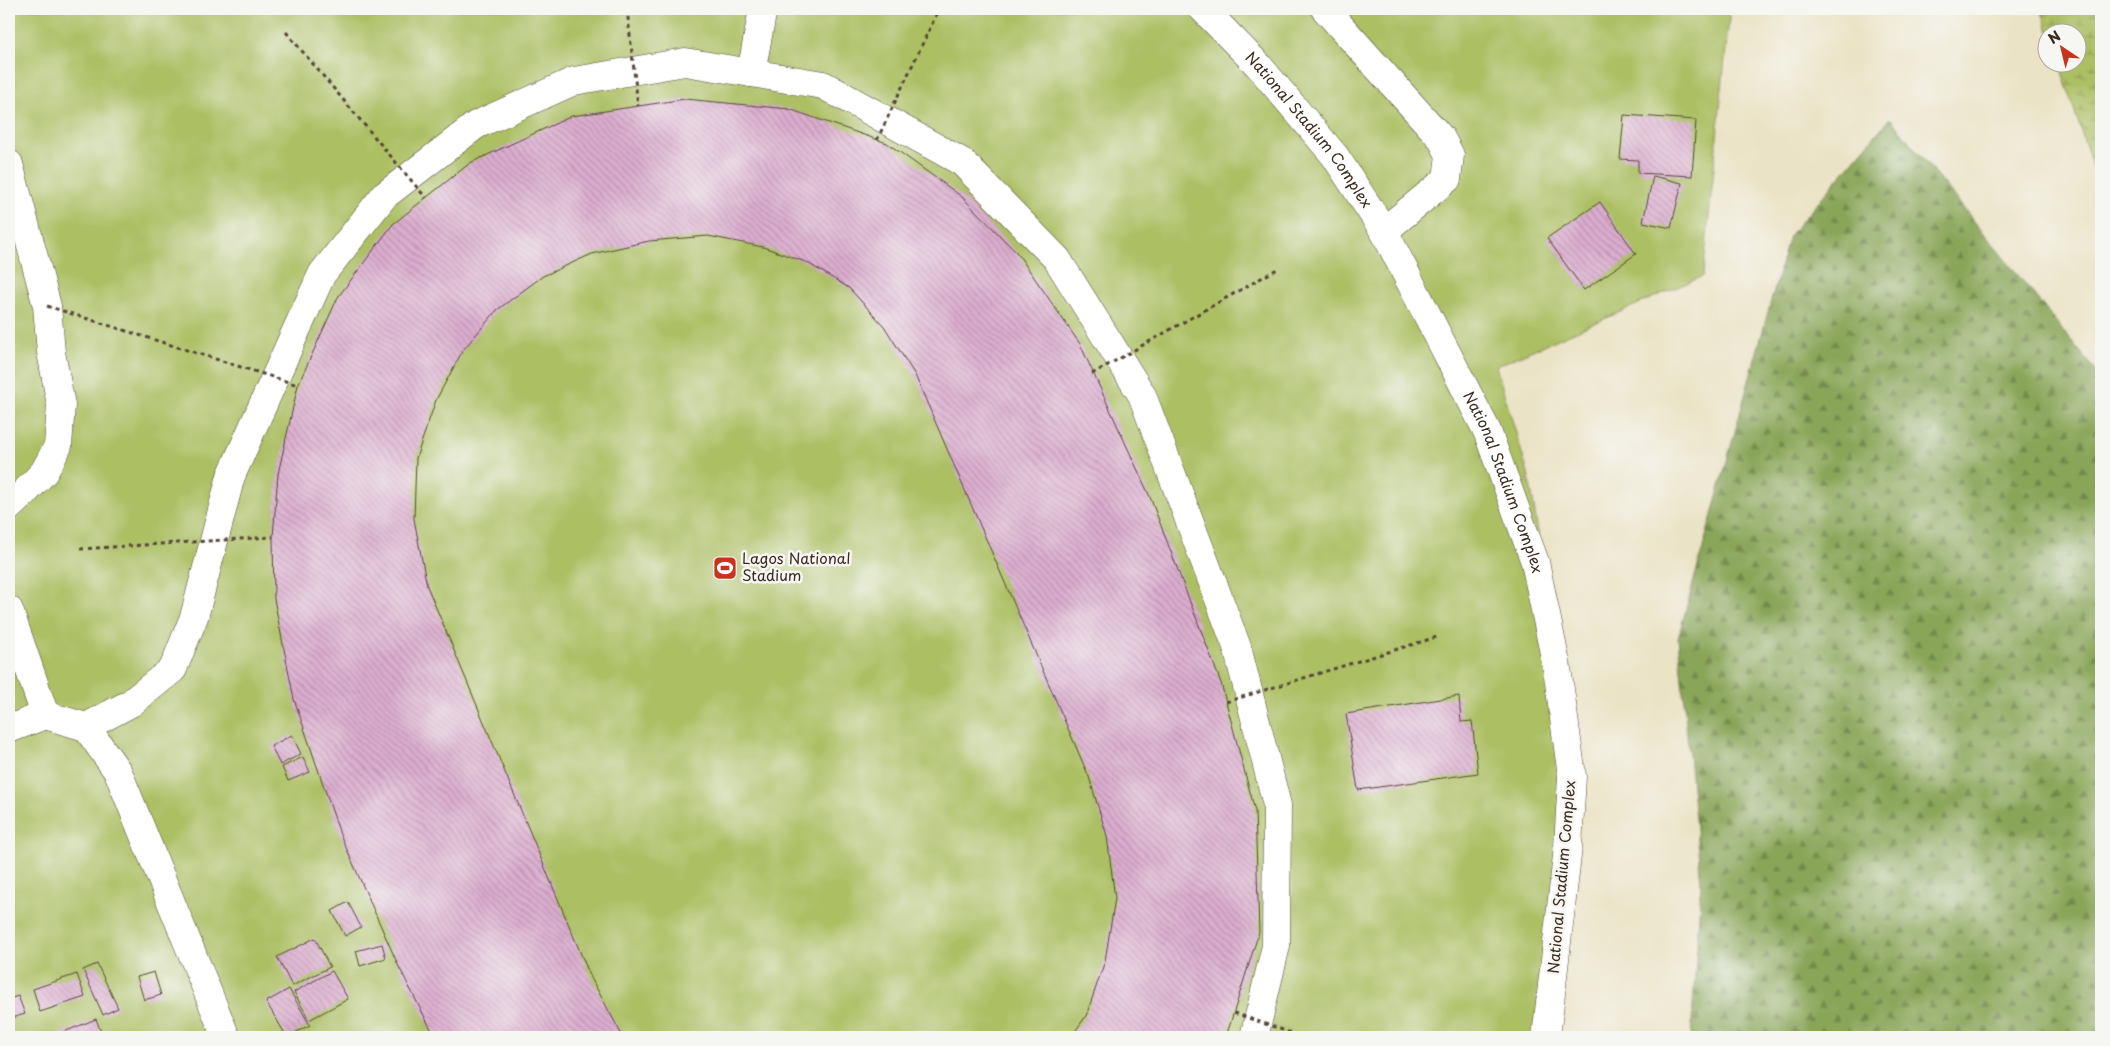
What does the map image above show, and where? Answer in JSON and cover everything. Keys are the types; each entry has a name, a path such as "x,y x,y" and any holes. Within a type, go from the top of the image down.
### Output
{"lane":[{"path":"751,73 763,9"},
{"name":"National Stadium Complex","path":"1203,9 1258,65 1335,156 1384,231 1487,431 1535,562 1558,668 1572,776 1568,847 1546,1037"},
{"path":"1325,9 1441,138 1450,155 1447,179 1384,231"},
{"path":"86,727 131,703 173,669 194,617 231,476 322,274 384,196 476,125 574,81 685,62 823,85 962,162 1057,260 1142,395 1237,647 1277,806 1276,946 1254,1037"},
{"path":"9,164 47,306 51,352 61,405 58,446 44,472 9,507"},
{"path":"9,610 45,715"},
{"path":"9,729 45,715 86,727 118,772 226,1037"}],"path":[{"path":"627,9 638,106"},
{"path":"877,140 939,9"},
{"path":"286,32 426,198"},
{"path":"1092,374 1280,268"},
{"path":"47,306 298,384"},
{"path":"80,549 273,537"},
{"path":"1226,702 1440,636"},
{"path":"1234,1013 1304,1037"}],"green space":[{"path":"9,9 1730,9 1703,276 1496,366 1529,477 1558,652 1574,809 1550,1037 9,1037"},
{"path":"2041,9 2101,9 2101,193 2062,72 2088,72 2088,22 2046,22"},
{"path":"1890,118 2101,377 2101,1037 1691,1037 1701,883 1678,638 1789,236"}],"building":[{"path":"685,99 789,109 887,143 961,196 1018,254 1080,344 1150,497 1221,683 1255,811 1259,932 1226,1037 1071,1037 1086,1016 1105,961 1115,898 1107,836 1089,777 915,375 884,326 849,288 806,262 763,247 708,236 649,241 592,254 543,276 497,310 463,350 436,400 416,458 414,519 427,586 591,978 623,1037 435,1037 399,967 340,834 294,699 274,599 273,537 278,474 298,385 338,297 393,224 470,163 572,116"},
{"path":"1624,115 1696,120 1692,176 1638,173 1638,160 1620,159"},
{"path":"1653,176 1682,183 1671,228 1643,222"},
{"path":"1600,202 1636,254 1584,290 1547,238"},
{"path":"1459,696 1461,722 1472,721 1478,773 1358,790 1346,714"},
{"path":"292,735 301,754 280,765 271,746"},
{"path":"303,757 310,772 288,781 282,767"},
{"path":"348,902 361,927 345,936 332,911"},
{"path":"315,938 330,967 292,986 277,957"},
{"path":"382,944 386,958 360,966 356,951"},
{"path":"97,964 118,1008 103,1015 83,970"},
{"path":"332,971 348,999 309,1020 294,992"},
{"path":"154,972 161,995 144,1000 137,977"},
{"path":"77,974 85,997 40,1012 33,989"},
{"path":"289,989 310,1025 287,1037 266,1002"},
{"path":"18,996 25,1014 9,1019 9,999"},
{"path":"96,1019 103,1037 54,1036"}],"place":[{"name":"Lagos National Stadium","path":"725,568"}]}
